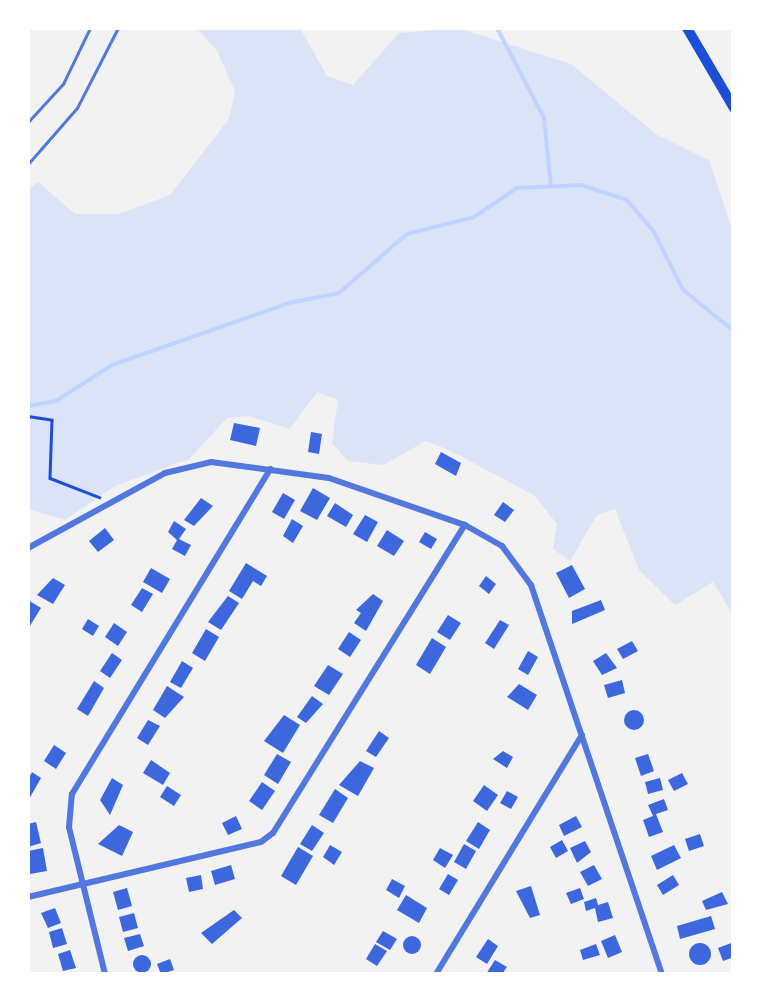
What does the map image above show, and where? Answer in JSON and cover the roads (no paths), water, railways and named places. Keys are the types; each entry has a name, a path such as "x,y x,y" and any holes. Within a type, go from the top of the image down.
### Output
{"highway":[{"path":"688,28 734,108"}],"street":[{"path":"28,548 188,465 270,468 330,478 466,525 502,546 531,585 662,974"},
{"path":"105,974 68,827 72,794 270,468"},
{"path":"28,897 84,887 261,842 282,822 466,525"},
{"path":"436,974 583,734"}],"lane":[{"path":"28,122 63,84 90,28"},
{"path":"28,164 77,108 118,28"}],"waterway":[{"path":"497,28 544,118 551,187"},
{"path":"28,406 56,401 112,365 289,303 339,293 407,234 474,217 517,188 581,185 627,200 654,232 683,290 734,331"}]}
